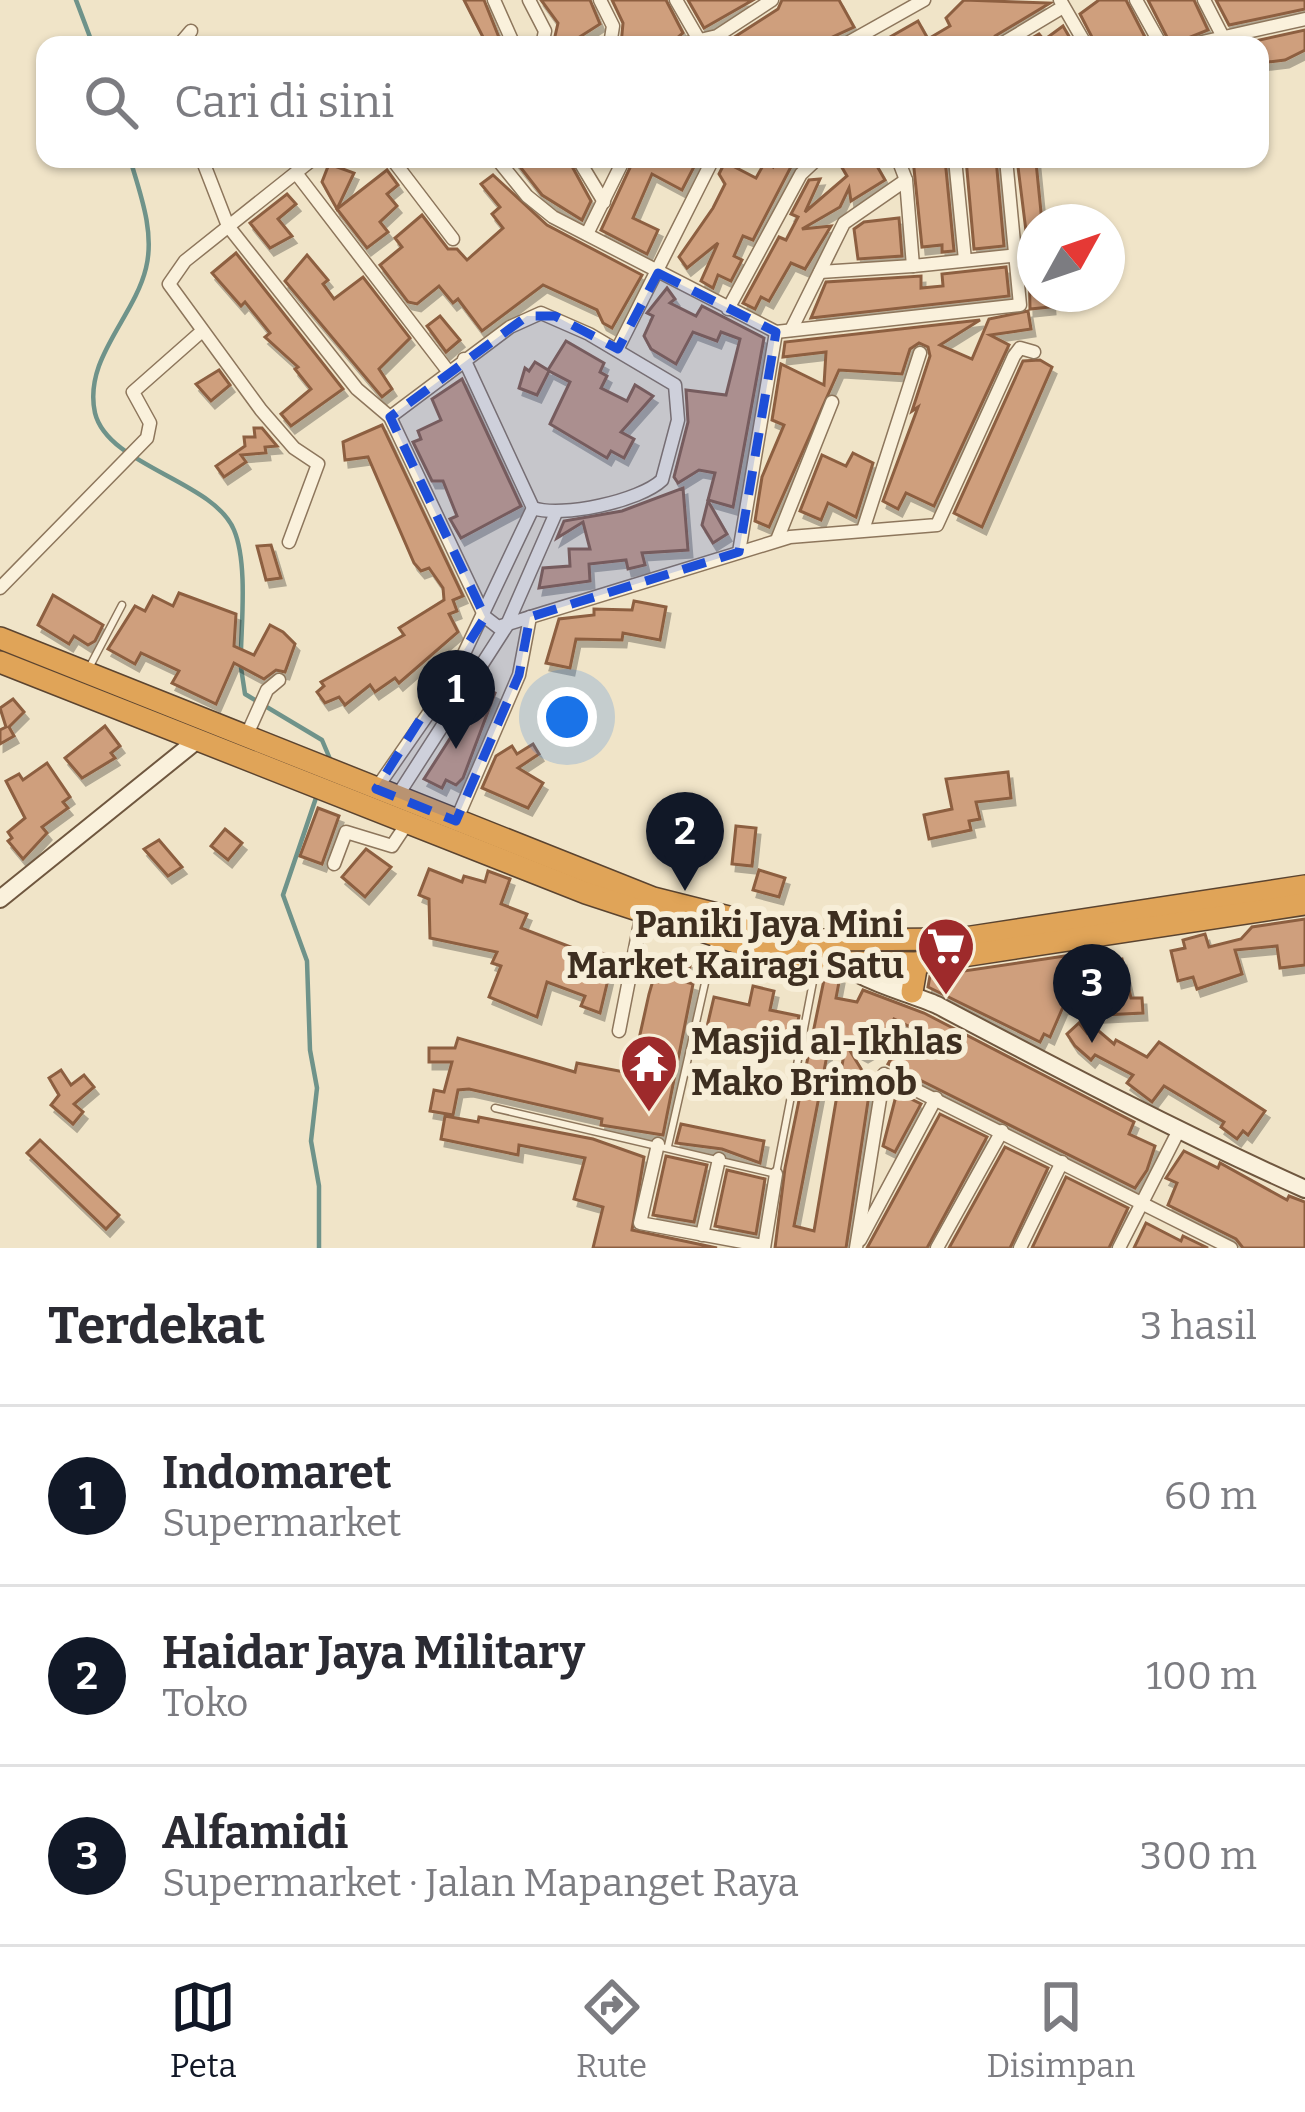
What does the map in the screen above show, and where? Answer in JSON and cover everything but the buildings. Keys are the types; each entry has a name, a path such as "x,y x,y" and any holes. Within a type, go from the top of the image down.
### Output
{"highway":[{"path":"0,638 244,739 302,770"},
{"path":"0,662 196,741 373,793 653,898 819,949"},
{"path":"373,793 408,822 642,913 716,936 917,963 1305,904"},
{"path":"844,951 958,939 1305,886"},
{"path":"912,992 917,963"}],"street":[{"path":"494,0 510,36"},
{"path":"529,0 544,36"},
{"path":"600,0 613,26 611,36"},
{"path":"676,0 697,36"},
{"path":"713,36 755,4 772,0"},
{"path":"860,36 924,0"},
{"path":"1136,0 1156,36"},
{"path":"1204,0 1222,36"},
{"path":"1013,36 1061,3 1081,36"},
{"path":"1228,36 1305,19"},
{"path":"186,36 190,31"},
{"path":"205,168 228,226 357,389 390,417 485,616 506,627"},
{"path":"289,542 318,464 283,436 170,290 169,278 302,168"},
{"path":"399,168 453,239"},
{"path":"505,168 534,203 587,234 728,309 784,331 1017,306"},
{"path":"583,168 604,202"},
{"path":"587,234 621,168"},
{"path":"617,350 709,168"},
{"path":"728,309 807,168"},
{"path":"901,168 914,266"},
{"path":"957,168 965,260"},
{"path":"1007,168 1017,240"},
{"path":"296,173 448,371"},
{"path":"739,552 784,331 852,214 906,180"},
{"path":"820,272 1017,255"},
{"path":"390,417 464,359 522,319 541,314 662,374 678,391 667,469 644,493 555,515 533,508 464,359"},
{"path":"0,588 139,446 151,429 133,392 201,332"},
{"path":"506,627 777,540 940,522 1014,356 1020,348 1034,352"},
{"path":"863,530 920,353"},
{"path":"777,540 832,402"},
{"path":"373,793 451,681 533,508"},
{"path":"373,793 506,627 555,515"},
{"path":"456,821 519,675 530,617"},
{"path":"244,739 263,699 280,680"},
{"path":"0,898 196,741"},
{"path":"334,864 346,832 392,846 408,822"},
{"path":"620,1031 642,913"},
{"path":"844,951 850,971 912,992 1178,1132 1305,1189"},
{"path":"856,1248 880,1076 1002,1131 1230,1248"},
{"path":"856,1248 936,1099"},
{"path":"938,1248 1002,1131"},
{"path":"1119,1248 1178,1132"},
{"path":"663,1145 640,1223 764,1247 776,1174"},
{"path":"702,1235 719,1159"},
{"path":"1020,1248 1062,1162"}],"lane":[{"path":"86,673 122,605"},
{"path":"663,1145 716,936"},
{"path":"495,1108 776,1174 819,949"}],"highlighted area":[{"path":"658,273 776,332 739,552 530,617 519,675 456,821 376,789 485,617 390,417 527,316 555,316 618,349"}],"waterway":[{"path":"76,0 90,36"},
{"path":"132,168 149,241 146,268 96,375 95,413 119,447 206,499 234,530 242,573 241,650"},
{"path":"240,661 245,694 322,740 330,759"},
{"path":"318,792 283,895 307,961 310,1050 317,1088 311,1141 319,1186 319,1248"}],"place":[{"name":"Indomaret","path":"456,749"},
{"name":"Haidar Jaya Military","path":"685,891"},
{"name":"Paniki Jaya Mini Market Kairagi Satu","path":"946,997"},
{"name":"Alfamidi","path":"1092,1043"},
{"name":"Masjid al-Ikhlas Mako Brimob","path":"649,1114"}]}
